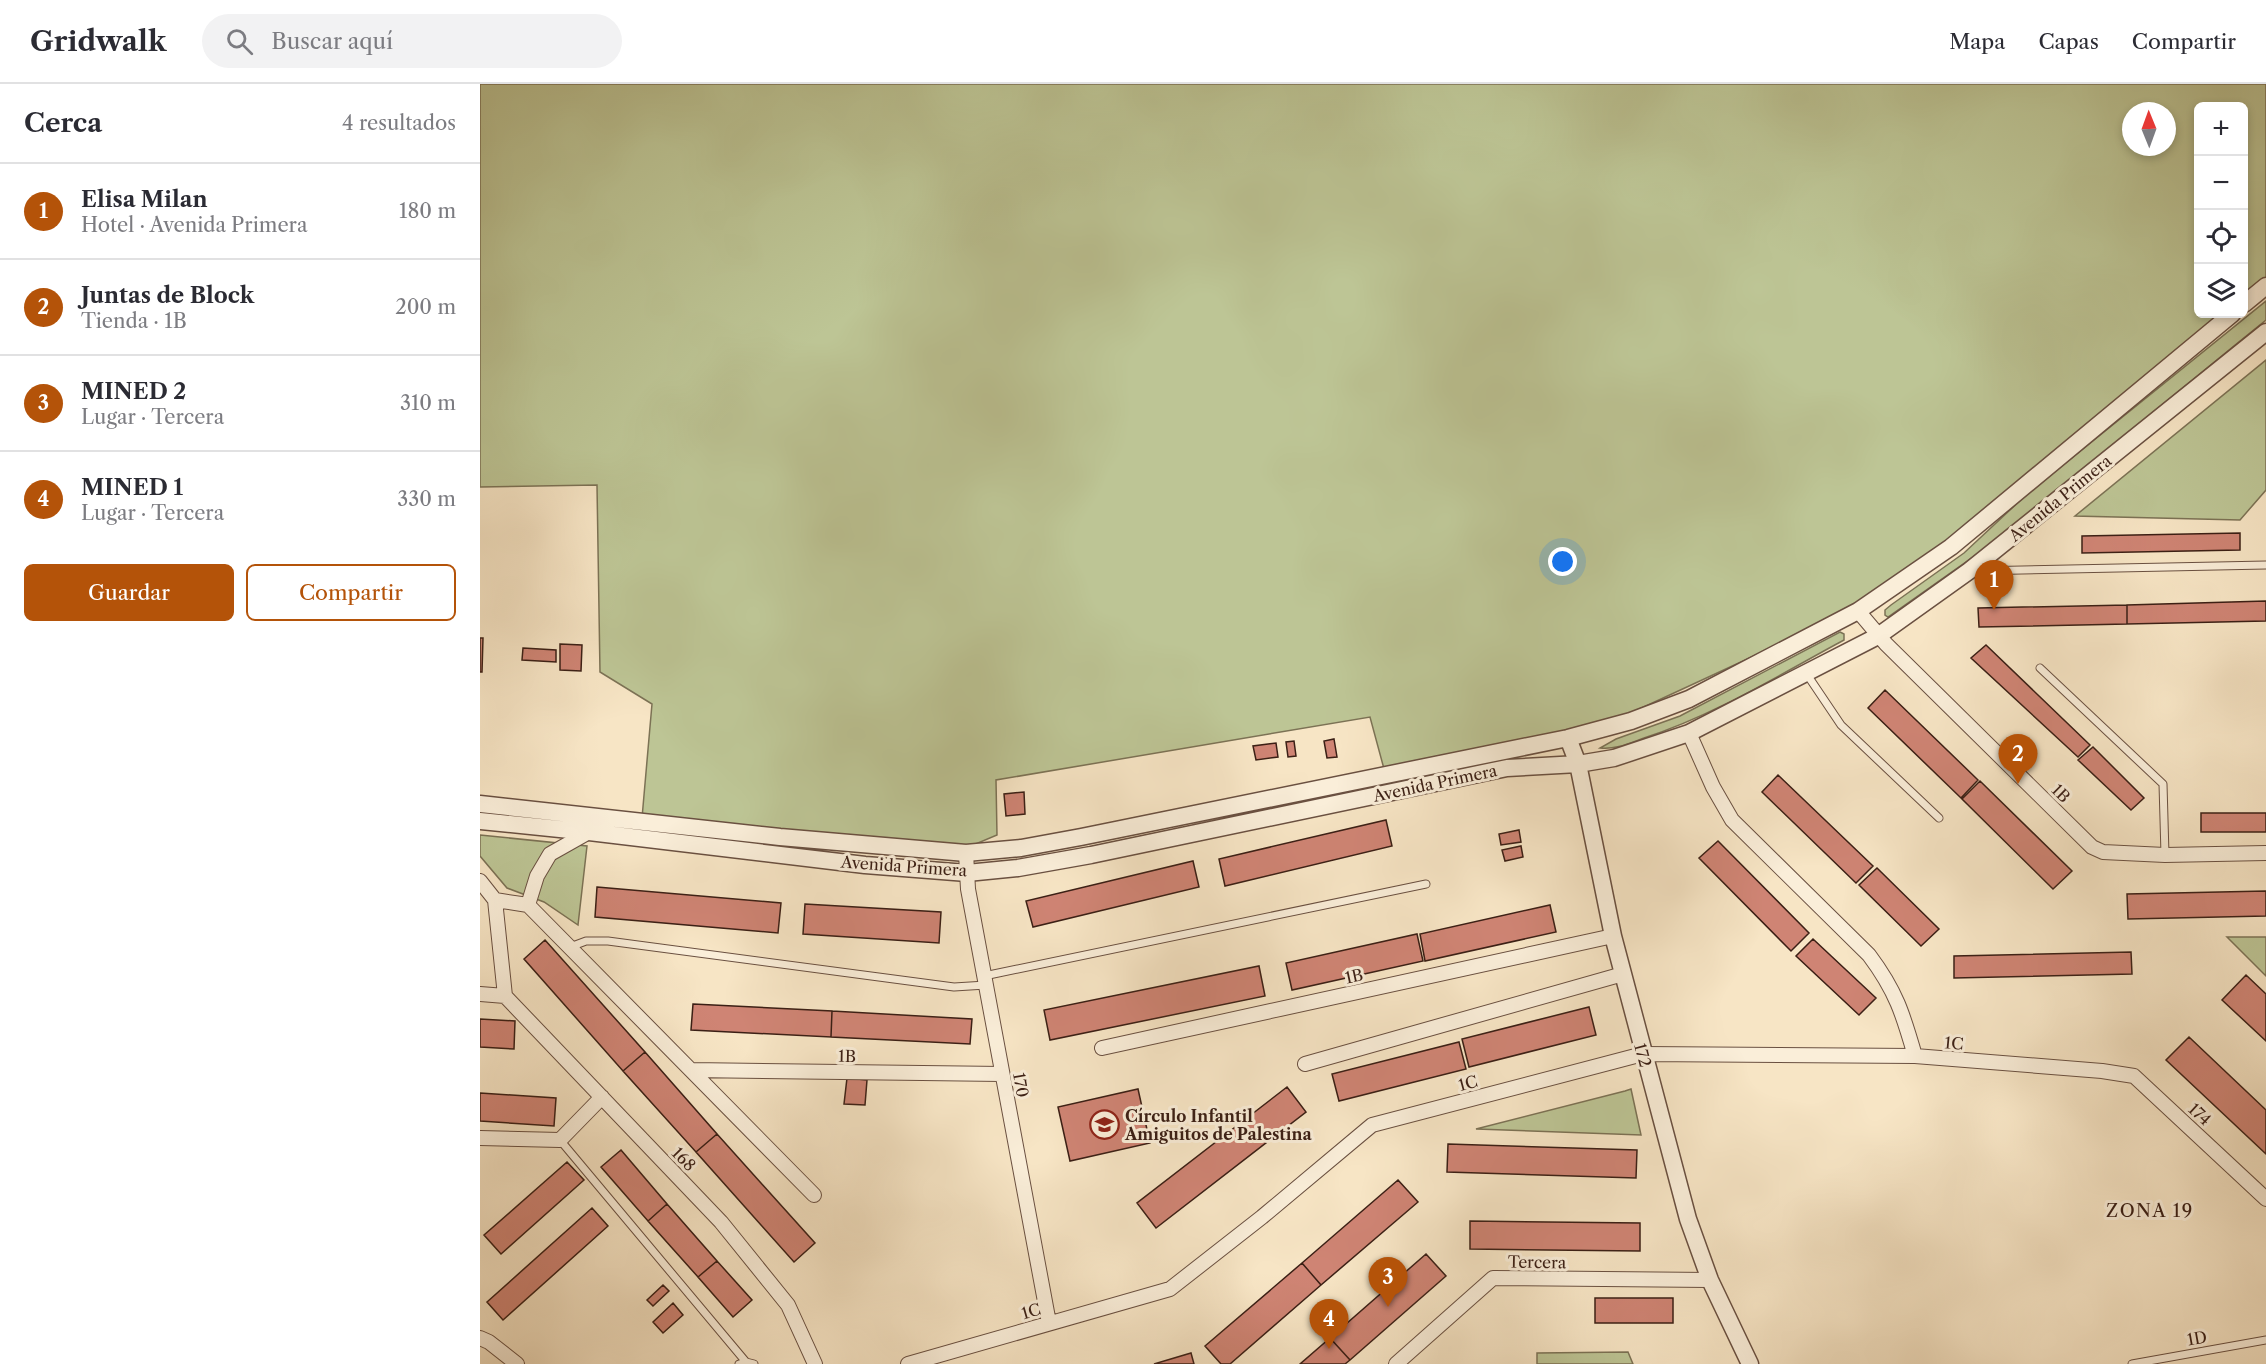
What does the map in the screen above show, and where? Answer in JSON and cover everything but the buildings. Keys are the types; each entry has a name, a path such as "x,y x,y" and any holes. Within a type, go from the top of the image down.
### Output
{"street":[{"path":"2248,301 2266,286"},
{"name":"Avenida Primera","path":"480,804 780,837 966,853 1021,848 1081,837 1568,738 1631,721 1689,699 1858,611 1951,547 2227,318"},
{"name":"Avenida Primera","path":"480,821 865,865 966,873 1018,868 1091,855 1507,768 1578,764 1614,758 1689,733 1878,636 1969,571 2266,332"},
{"name":"1B","path":"1858,611 1878,636 2092,847 2103,852 2165,855 2266,853"},
{"path":"1689,733 1708,777 1732,820 1869,955 1886,979 1900,1006 1915,1056"},
{"name":"172","path":"1568,738 1578,764 1613,936 1688,1219 1710,1280 1750,1364"},
{"path":"528,905 537,876 550,854 590,832"},
{"name":"170","path":"966,853 966,873 1048,1323"},
{"path":"480,881 495,900 505,996 480,994"},
{"path":"495,900 528,905 814,1195"},
{"name":"1B","path":"1102,1048 1613,936"},
{"path":"1305,1064 1623,974"},
{"name":"168","path":"505,996 721,1222 788,1305 815,1364"},
{"name":"1C","path":"908,1364 1170,1289 1262,1217 1372,1125 1643,1054 1915,1056 2102,1071"},
{"name":"1B","path":"691,1070 1002,1074"},
{"name":"174","path":"2102,1071 2134,1076 2266,1198"},
{"path":"480,1138 560,1140 602,1097"},
{"name":"Tercera","path":"1396,1364 1493,1278 1710,1280"},
{"path":"480,1338 489,1342 517,1364"}],"lane":[{"path":"1969,571 2266,565"},
{"path":"2040,668 2163,784 2165,855"},
{"path":"1806,673 1841,724 1939,818"},
{"path":"570,947 586,941 608,941 954,987 1426,884"},
{"path":"560,1140 747,1363"},
{"name":"1D","path":"2132,1364 2266,1340"}],"green space":[{"path":"480,84 2266,84 2266,284 2248,297 2248,102 2194,102 2194,318 2221,318 1909,576 1769,649 1607,724 1387,780 1370,717 996,780 997,835 959,851 642,818 652,704 600,672 597,485 480,487"},
{"path":"2266,301 2266,320 1997,540 1888,617 1885,615 1885,610 1891,605 1964,553 2026,495 2245,318 2248,318"},
{"path":"2266,360 2266,490 2240,520 2075,516"},
{"path":"1840,632 1844,634 1844,640 1721,706 1670,729 1628,744 1600,748 1616,739 1680,716"},
{"path":"480,835 587,846 578,925 544,902 507,888 480,856"},
{"path":"2227,937 2266,937 2266,976"},
{"path":"1631,1089 1641,1135 1476,1129 1625,1091"},
{"path":"1628,1352 1633,1364 1537,1364 1537,1353"}],"place":[{"name":"Elisa Milan","path":"1994,610"},
{"name":"Juntas de Block","path":"2018,784"},
{"name":"Círculo Infantil Amiguitos de Palestina","path":"1104,1125"},
{"name":"MINED 2","path":"1388,1307"},
{"name":"MINED 1","path":"1329,1349"}],"district":[{"name":"ZONA 19","path":"2150,1211"}]}
